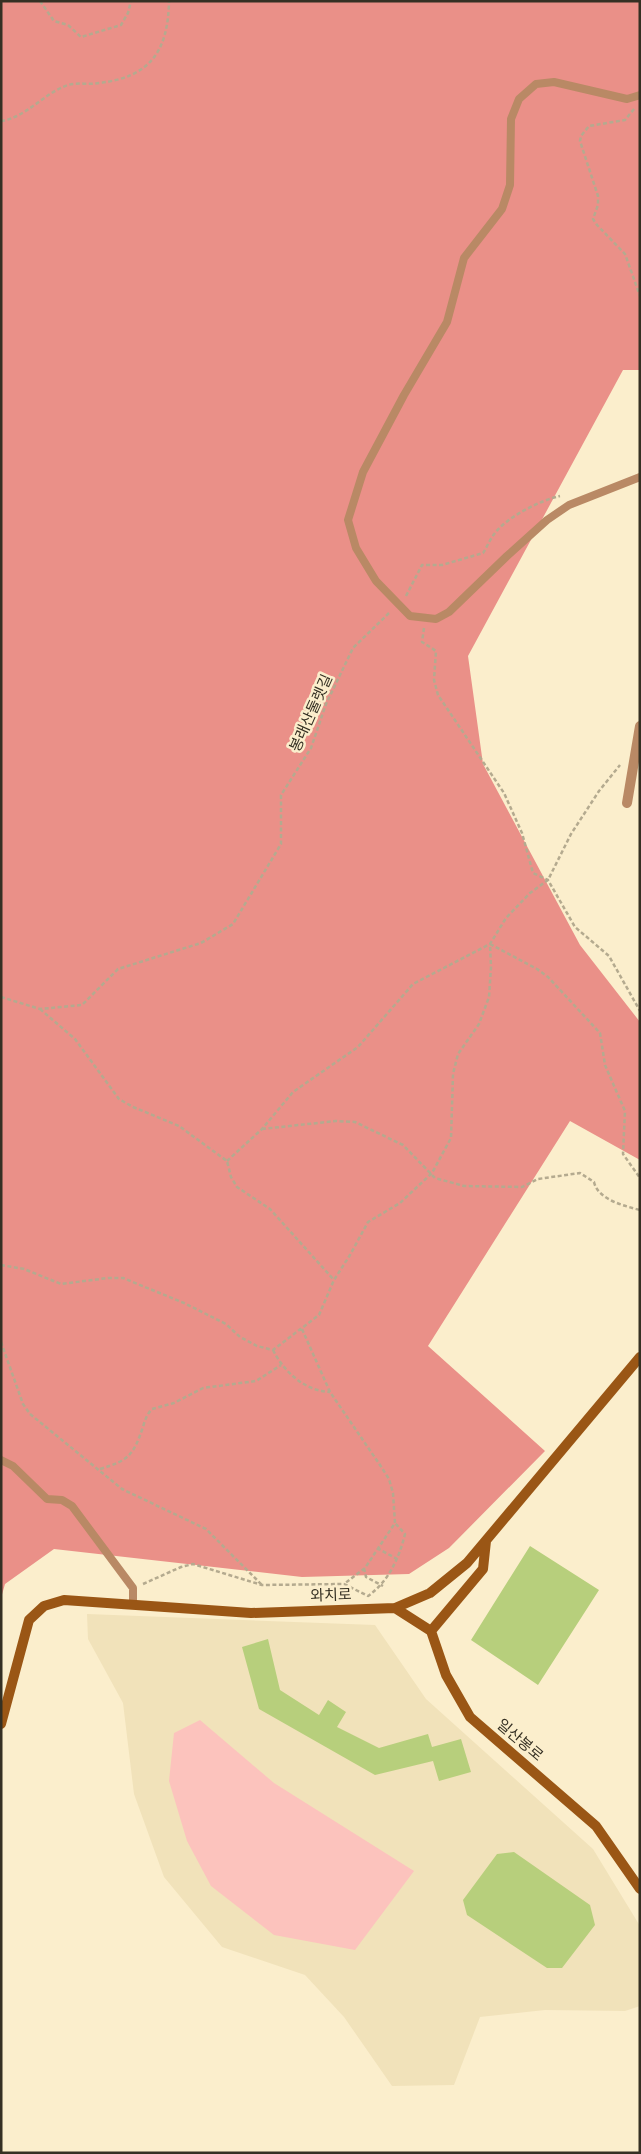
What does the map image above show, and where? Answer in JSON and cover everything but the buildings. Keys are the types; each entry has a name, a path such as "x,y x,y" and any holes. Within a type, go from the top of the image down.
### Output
{"main road":[{"name":"와치로","path":"1,1724 29,1620 44,1606 64,1600 251,1613 395,1608 430,1593 467,1563 640,1357"},
{"path":"395,1608 431,1630 483,1569 487,1539"},
{"name":"일산봉로","path":"431,1630 446,1675 470,1717 596,1826 640,1889"}],"street":[{"path":"627,802 640,726"}],"lane":[{"path":"637,96 627,99 554,82 536,84 519,99 511,119 510,185 502,209 464,258 447,322 404,395 363,472 348,520 356,548 376,581 410,616 436,619 449,612 506,556 547,520 569,505 640,477"},
{"path":"1,1460 13,1466 47,1499 62,1500 72,1506 133,1588 133,1605"}],"path":[{"path":"40,1 54,21 68,25 81,36 120,25 128,13 131,1"},
{"path":"1,121 17,117 68,85 116,80 146,68 162,47 169,1"},
{"path":"637,96 635,105 628,118 619,122 589,126 580,136 580,141 598,196 598,205 593,219 596,226 625,254 640,296"},
{"name":"봉래산둘렛길","path":"1,997 40,1008 82,1006 118,969 200,943 232,924 281,844 281,795 311,748 326,704 353,648 407,595 422,565 442,565 483,554 495,532 506,524 542,500 566,495"},
{"path":"429,619 424,626 422,642 436,651 434,666 438,695 504,793 522,833 533,873 548,880 576,927 609,956 640,1011"},
{"path":"227,1161 262,1129 293,1092 358,1046 413,984 490,944 506,918 530,893 548,880 563,847 599,791 635,750"},
{"path":"1,1266 24,1269 61,1284 123,1278 184,1303 226,1324 240,1337 257,1346 273,1350 318,1315 334,1280 350,1256 368,1222 400,1203 432,1173 451,1138 452,1082 458,1054 479,1024 489,997 490,944"},
{"path":"490,944 537,969 548,977 600,1033 605,1065 625,1111 623,1154 640,1178"},
{"path":"40,1008 75,1039 119,1099 133,1107 179,1126 227,1161 237,1187 270,1210 334,1280"},
{"path":"262,1129 336,1121 355,1122 402,1145 435,1178 464,1186 522,1187 538,1179 580,1173 594,1182 595,1187 614,1203 640,1210"},
{"path":"133,1588 181,1567 193,1564 262,1585 344,1584 366,1596 383,1586 397,1559 405,1534 395,1523 393,1493 389,1480 330,1392 302,1329"},
{"path":"1,1342 23,1404 30,1414 131,1494 206,1529 262,1585"},
{"path":"273,1350 280,1365 315,1391 330,1392"},
{"path":"1,1351 6,1353"},
{"path":"100,1469 123,1461 131,1456 145,1418 152,1409 174,1403 203,1388 256,1381 280,1365"},
{"path":"344,1584 364,1568 395,1523"},
{"path":"377,1548 397,1559"},
{"path":"364,1568 366,1578 383,1586"}],"shaded area":[{"path":"1,1 640,1 640,370 623,370 468,656 483,764 580,945 640,1022 640,1160 570,1121 428,1346 545,1451 449,1548 409,1574 302,1577 54,1549 5,1584 1,1598"},
{"path":"87,1614 375,1625 426,1699 593,1849 640,1926 640,2006 625,2011 545,2010 480,2017 454,2085 392,2086 344,2017 305,1975 222,1947 164,1877 134,1794 123,1703 88,1639"},
{"path":"200,1720 274,1783 414,1871 355,1950 274,1935 211,1886 187,1841 169,1781 174,1733"}]}
